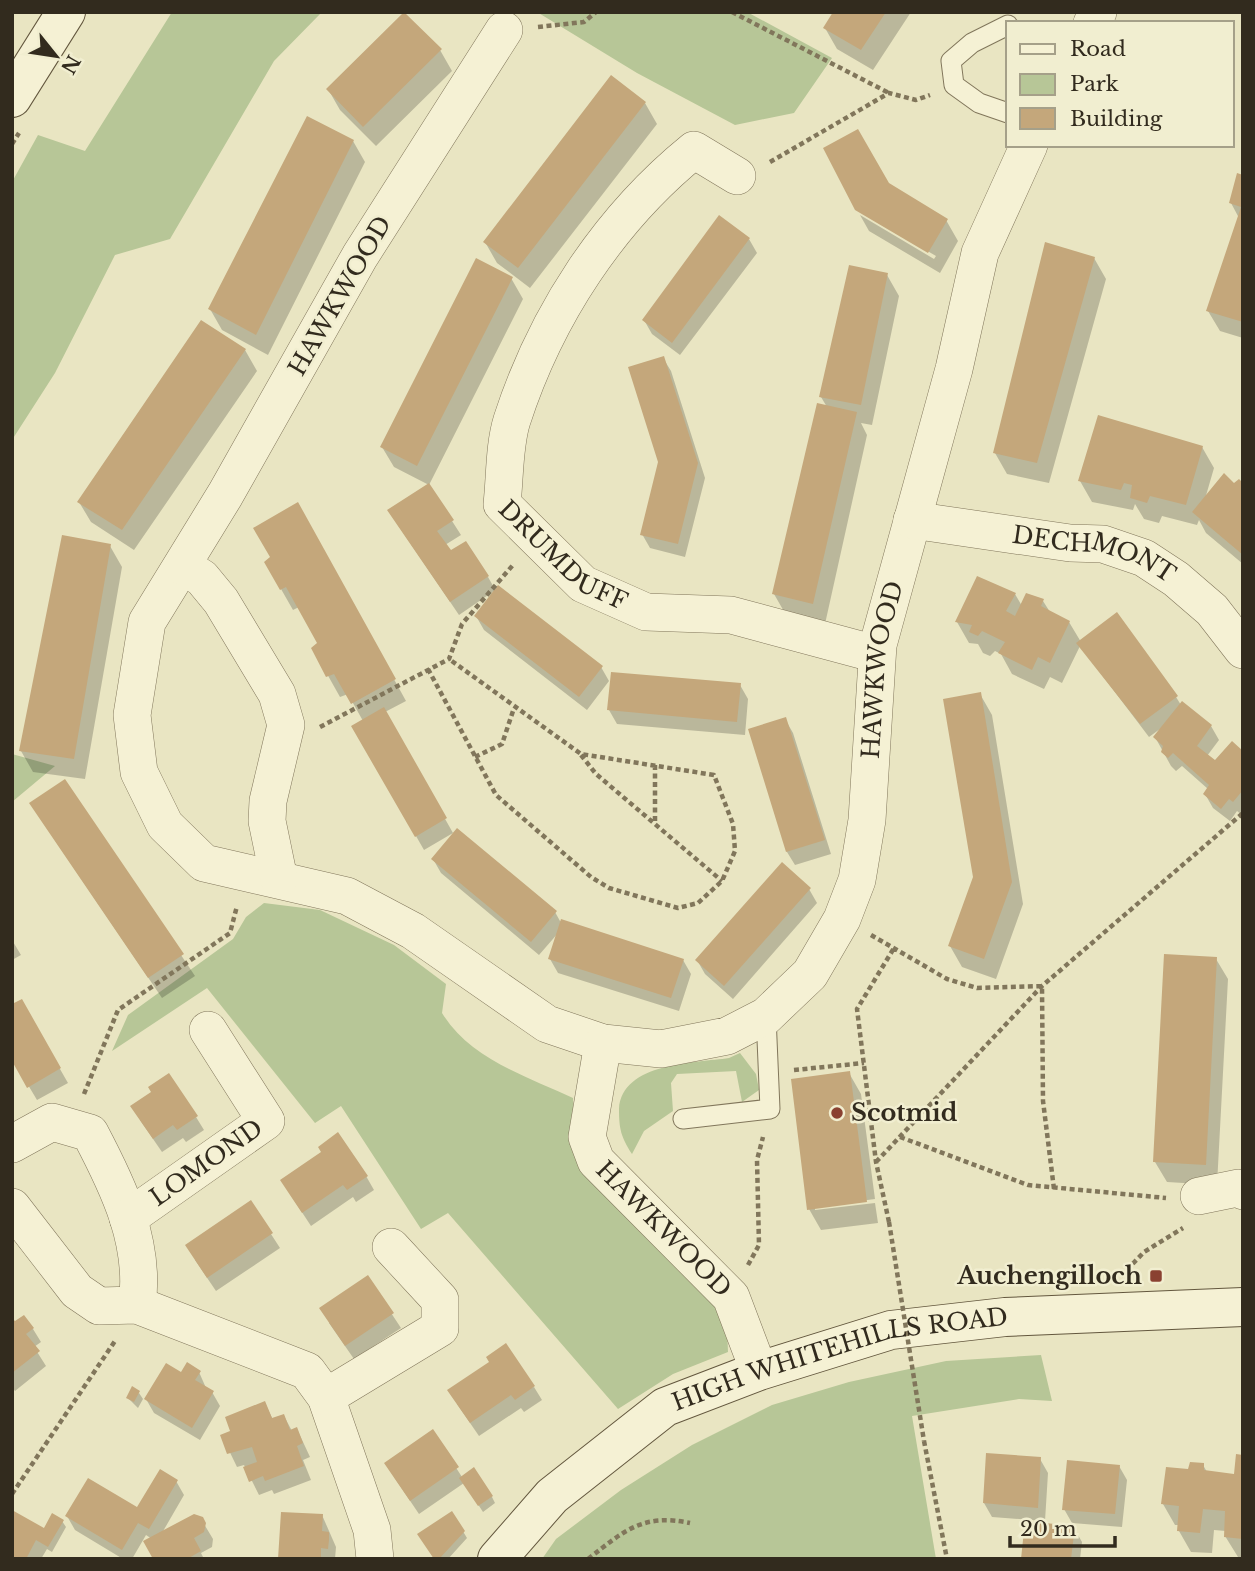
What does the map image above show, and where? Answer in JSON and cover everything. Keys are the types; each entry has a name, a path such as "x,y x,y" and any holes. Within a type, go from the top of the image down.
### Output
{"street":[{"path":"12,98 66,12"},
{"name":"HAWKWOOD","path":"504,30 360,256 183,566 147,622 132,715 139,772 165,825 204,863 347,897 413,931 547,1024 603,1043 661,1049 727,1036 766,1016 810,974 842,919 857,880 867,820 876,654 954,369 980,253 1028,147"},
{"name":"DRUMDUFF","path":"737,176 694,150 660,178 595,254 555,317 511,422 502,504 583,584 646,612 731,615 876,654"},
{"name":"DECHMONT","path":"912,520 1070,543 1103,544 1144,558 1176,579 1212,610 1239,641 1243,650"},
{"path":"183,566 202,578 221,601 277,694 286,725 268,801 263,876"},
{"name":"LOMOND","path":"128,1218 267,1121 208,1030"},
{"name":"HAWKWOOD","path":"603,1043 587,1137 596,1161 732,1297 759,1371"},
{"path":"12,1144 52,1122 71,1127"},
{"name":"LOMOND","path":"71,1127 90,1133 119,1188 141,1274 137,1305"},
{"path":"1199,1196 1241,1184"},
{"path":"12,1207 77,1292 99,1306 137,1305 307,1371 326,1397 372,1530 375,1559"},
{"path":"326,1397 440,1328 440,1300 391,1247"},
{"name":"HIGH WHITEHILLS ROAD","path":"497,1559 552,1496 666,1407 759,1371 891,1330 1004,1317 1243,1307"}],"lane":[{"path":"1006,26 972,43 951,61 954,85 979,103 1006,112"},
{"path":"683,1119 770,1109 766,1016"}],"path":[{"path":"504,30 584,22 596,12"},
{"path":"732,12 889,93 916,100 954,85"},
{"path":"737,176 789,153 889,93"},
{"path":"280,758 300,738 449,659 461,624 537,539"},
{"path":"449,659 580,754 596,774 722,881"},
{"path":"428,670 496,795 570,859 609,888 678,908 698,903 722,881 735,851 733,824 721,786 714,775 580,754"},
{"path":"475,757 502,744 514,708"},
{"path":"655,765 655,822"},
{"path":"876,1162 1042,986 1243,813"},
{"path":"71,1127 118,1010 230,933 263,876"},
{"path":"842,919 947,979 977,988 1042,986"},
{"path":"894,948 857,1009 876,1162 889,1222 924,1441 947,1559"},
{"path":"1042,986 1043,1101 1054,1189"},
{"path":"769,1072 864,1063"},
{"path":"732,1297 759,1245 757,1160 770,1109"},
{"path":"900,1137 1028,1185 1156,1199 1199,1196"},
{"path":"1097,1313 1119,1278 1136,1261 1182,1228 1199,1196"},
{"path":"12,1494 137,1305"},
{"path":"588,1559 630,1527 665,1517 690,1523"}],"green space":[{"path":"172,12 322,12 274,61 170,239 115,255 55,373 12,440 12,182 38,135 85,151"},
{"path":"537,12 747,12 832,58 794,113 735,125 637,73"},
{"path":"12,754 55,766 12,802"},
{"path":"264,903 320,910 394,945 446,984 442,1013 468,1043 518,1074 573,1098 575,1140 712,1299 727,1327 728,1352 673,1374 618,1409 448,1213 421,1229 341,1106 315,1123 207,988 112,1051 128,1015 233,939 246,917"},
{"path":"740,1053 756,1074 759,1090 742,1102 736,1071 677,1074 671,1083 673,1111 644,1131 632,1154 621,1133 619,1109 623,1094 633,1082 663,1068 729,1058"},
{"path":"1041,1355 1052,1401 1019,1399 912,1416 936,1559 542,1559 556,1539 621,1490 692,1445 772,1405 849,1382 946,1361"}],"building":[{"path":"404,12 442,49 363,127 326,89"},
{"path":"833,12 886,12 861,50 823,28"},
{"path":"611,75 646,102 518,268 483,242"},
{"path":"307,116 354,140 256,335 208,309"},
{"path":"858,129 889,183 948,219 928,253 855,210 823,148"},
{"path":"1237,173 1243,175 1243,322 1206,311 1241,207 1229,203"},
{"path":"719,215 750,238 672,343 642,320"},
{"path":"1045,242 1095,257 1037,463 993,453"},
{"path":"476,258 513,277 417,466 380,447"},
{"path":"849,265 888,273 861,405 819,397"},
{"path":"201,320 246,349 122,530 77,502"},
{"path":"664,356 698,463 678,544 640,535 658,462 628,367"},
{"path":"817,403 857,412 813,604 772,594"},
{"path":"1098,415 1203,446 1186,505 1150,496 1147,503 1130,498 1132,485 1124,483 1121,490 1078,481"},
{"path":"1224,473 1234,483 1239,479 1243,483 1243,555 1192,512"},
{"path":"429,483 454,520 437,531 451,550 466,541 489,576 450,602 387,510"},
{"path":"298,502 396,679 351,704 334,674 326,677 311,648 317,643 286,587 280,590 264,562 270,557 253,528"},
{"path":"62,535 111,544 74,759 19,751"},
{"path":"977,576 1016,593 1006,611 1015,616 1026,593 1044,599 1041,606 1070,621 1050,663 1038,657 1032,670 998,653 1005,642 982,631 978,636 969,632 972,625 955,622"},
{"path":"498,585 603,666 579,697 474,616"},
{"path":"1117,612 1178,696 1140,724 1076,643"},
{"path":"611,672 741,683 737,722 607,710"},
{"path":"981,692 1012,882 984,959 948,946 973,877 943,699"},
{"path":"1182,701 1212,725 1197,746 1215,760 1232,741 1243,751 1243,790 1233,802 1229,799 1221,809 1203,794 1209,785 1173,753 1168,758 1161,752 1163,746 1153,737"},
{"path":"384,707 447,818 415,837 351,726"},
{"path":"786,717 825,840 786,852 748,729"},
{"path":"65,779 184,954 148,978 29,803"},
{"path":"457,828 557,911 531,942 431,859"},
{"path":"782,862 811,888 724,986 695,960"},
{"path":"561,919 684,959 671,998 548,959"},
{"path":"1164,954 1217,957 1206,1165 1153,1162"},
{"path":"22,999 61,1068 27,1088 12,1061 12,1004"},
{"path":"850,1071 867,1202 807,1210 791,1079"},
{"path":"169,1073 198,1116 177,1130 173,1125 153,1139 130,1106 151,1092 148,1087"},
{"path":"338,1132 368,1176 347,1190 343,1185 302,1213 280,1180 321,1152 318,1147"},
{"path":"251,1200 273,1233 207,1278 185,1245"},
{"path":"368,1275 394,1313 345,1346 319,1308"},
{"path":"24,1315 34,1328 26,1334 40,1351 12,1373 12,1318 15,1321"},
{"path":"506,1343 535,1386 515,1400 511,1395 470,1423 447,1390 489,1362 486,1357"},
{"path":"187,1362 201,1371 195,1380 214,1391 192,1428 144,1399 166,1363 181,1372"},
{"path":"132,1386 140,1391 134,1402 126,1398"},
{"path":"265,1401 272,1418 284,1414 290,1430 297,1427 303,1443 297,1446 304,1466 265,1481 263,1476 249,1482 243,1467 257,1462 252,1447 227,1454 220,1435 230,1431 225,1417"},
{"path":"433,1429 459,1467 410,1501 384,1463"},
{"path":"986,1453 1041,1457 1038,1508 983,1503"},
{"path":"1236,1454 1243,1455 1243,1539 1224,1537 1225,1511 1203,1509 1200,1533 1177,1531 1179,1506 1161,1504 1166,1467 1188,1469 1190,1462 1204,1463 1204,1470 1234,1474"},
{"path":"1067,1460 1120,1465 1115,1514 1062,1510"},
{"path":"474,1467 493,1496 478,1506 459,1478"},
{"path":"160,1469 178,1480 149,1529 138,1523 122,1550 65,1516 88,1478 137,1507"},
{"path":"12,1510 44,1528 52,1513 64,1520 48,1547 36,1540 26,1559 12,1559"},
{"path":"452,1511 465,1531 439,1559 434,1559 417,1534"},
{"path":"281,1512 323,1514 322,1531 329,1532 329,1540 328,1549 321,1548 321,1559 278,1559"},
{"path":"194,1514 203,1517 206,1523 204,1532 194,1538 201,1551 187,1559 153,1559 143,1541"},
{"path":"1025,1521 1075,1526 1071,1559 1021,1559"}],"place":[{"name":"Scotmid","path":"837,1113"},
{"name":"Auchengilloch","path":"1156,1276"}]}
